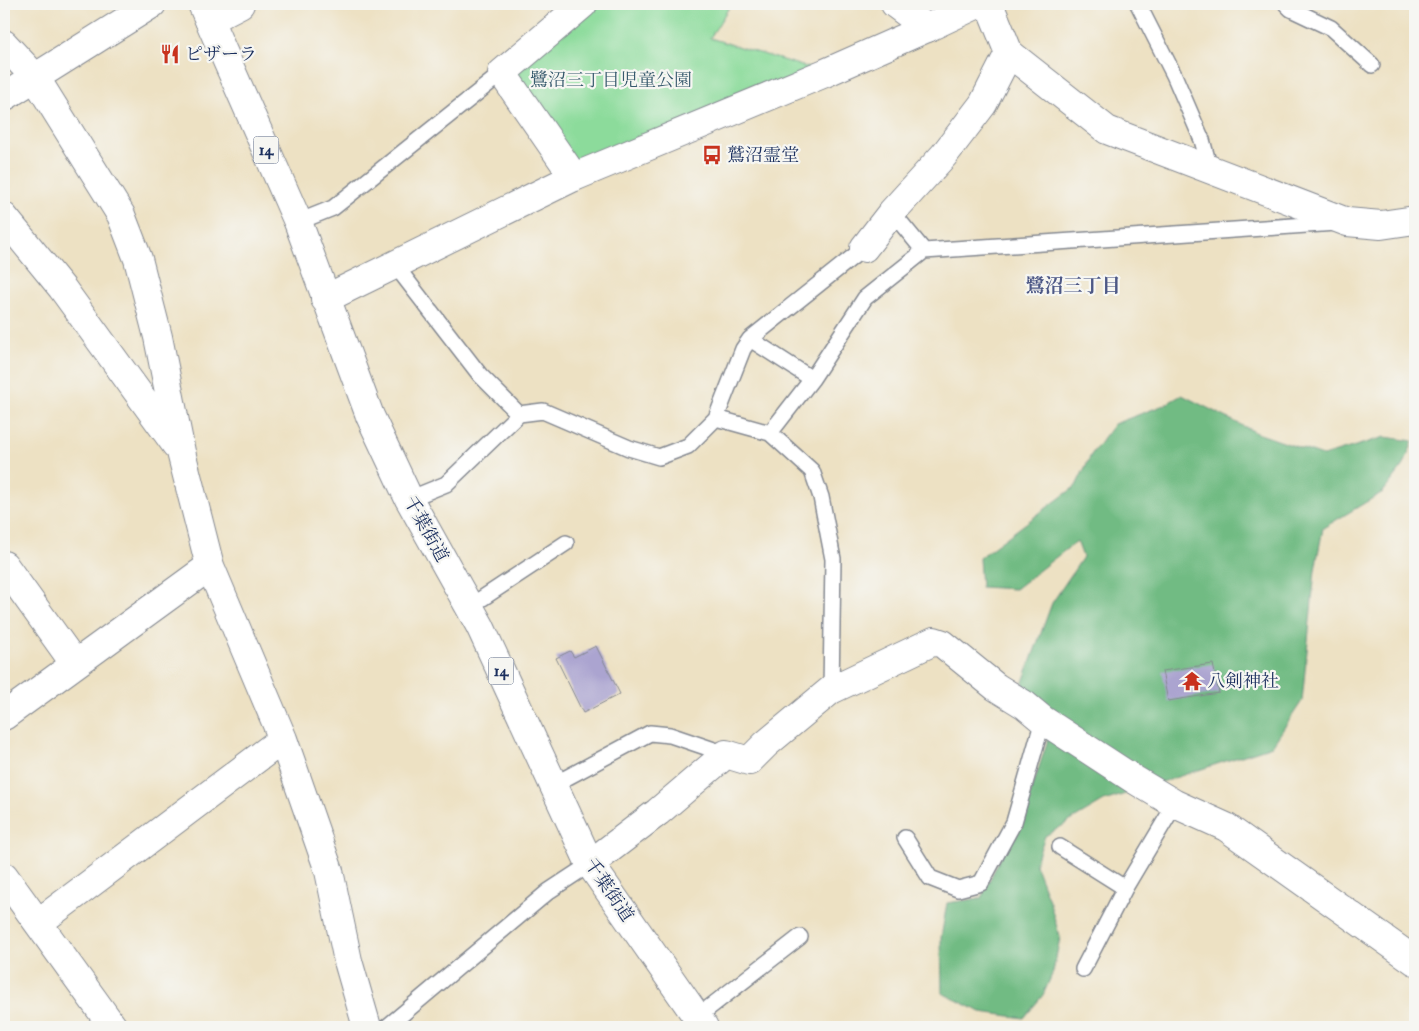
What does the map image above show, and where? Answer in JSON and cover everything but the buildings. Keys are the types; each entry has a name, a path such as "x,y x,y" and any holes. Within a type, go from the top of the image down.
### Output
{"main road":[{"path":"4,97 152,4"},
{"path":"206,12 240,4"},
{"path":"574,177 502,73 583,4"},
{"path":"895,4 927,28"},
{"path":"325,299 574,177 825,73 978,4"},
{"path":"988,4 1009,53 1107,130 1347,222 1381,225 1415,220"},
{"name":"千葉街道","path":"206,12 298,222 370,416 409,499 480,626 590,864 701,1022"},
{"path":"4,44 35,77 121,215 138,259 158,337 181,452 210,566 284,739 329,871 348,961 368,1027"},
{"path":"864,248 892,212 944,155 982,104 1009,53"},
{"path":"4,217 62,288 181,452"},
{"path":"4,565 75,664"},
{"path":"4,716 210,566"},
{"path":"590,864 658,812 726,754 750,761 766,744 831,690 934,640 943,644 996,687 1025,705 1043,720 1135,780 1175,804 1226,827 1415,962"},
{"path":"38,923 284,739"},
{"path":"4,876 113,1027"}],"lane":[{"path":"1138,4 1174,75 1202,140 1210,169"},
{"path":"1286,4 1291,9 1331,28 1372,65"},
{"path":"298,222 333,208 502,73"},
{"path":"892,212 924,251"},
{"path":"770,433 812,379 865,298 924,251 1347,222"},
{"path":"409,499 446,484 519,414 544,411 629,448 659,456 688,446 716,418 743,349 750,340 864,248"},
{"path":"394,265 480,375 519,414"},
{"path":"750,340 812,379"},
{"path":"716,418 770,433 812,471 821,497 833,559 831,690"},
{"path":"469,607 566,543"},
{"path":"905,838 930,878 958,889 981,883 1014,822 1043,720"},
{"path":"553,785 650,733 670,735 726,754"},
{"path":"1083,969 1126,888 1175,804"},
{"path":"1060,847 1126,888"},
{"path":"387,1027 549,891 590,864"},
{"path":"701,1022 800,937"}],"green space":[{"name":"鷺沼三丁目児童公園","path":"583,4 731,4 710,38 825,73 574,177 502,73"},
{"path":"1182,395 1257,433 1323,456 1385,437 1413,441 1404,465 1383,492 1323,528 1315,570 1302,701 1272,746 1104,801 1045,836 1035,864 1050,903 1060,938 1053,972 1043,995 1024,1018 981,1012 942,993 941,938 947,903 981,898 1029,798 1054,721 1027,697 1023,682 1052,603 1083,557 1077,541 1015,589 981,587 979,558 1076,486 1091,455 1114,424 1164,405"}],"place":[{"name":"ピザーラ","path":"170,54"},
{"name":"鷲沼霊堂","path":"712,155"},
{"name":"八剣神社","path":"1192,681"}],"district":[{"name":"鷺沼三丁目","path":"1073,286"}]}
